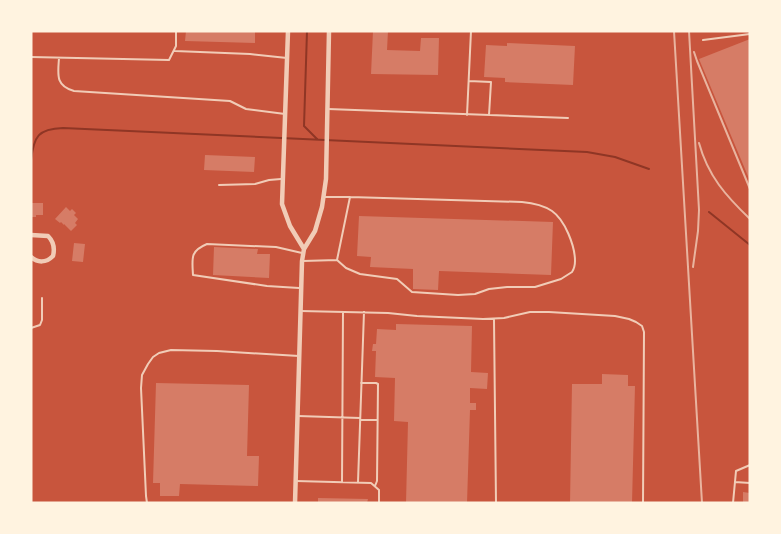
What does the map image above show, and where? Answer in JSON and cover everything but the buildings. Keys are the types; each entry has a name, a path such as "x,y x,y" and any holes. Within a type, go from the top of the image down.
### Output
{"street":[{"path":"288,31 282,204 290,226 303,251"},
{"path":"295,503 302,261 303,251 315,231 322,206 326,179 329,31"},
{"path":"31,235 48,236 51,239 54,250 53,256 46,261 38,261 31,257"}],"lane":[{"path":"31,57 170,60 176,46 176,31"},
{"path":"467,115 472,31"},
{"path":"704,40 750,34"},
{"path":"174,51 250,54 287,58"},
{"path":"59,58 58,75 60,83 66,89 74,92 230,101 246,109 285,114"},
{"path":"469,81 491,82 489,116"},
{"path":"328,109 568,118"},
{"path":"220,185 256,184 269,180 283,179"},
{"path":"302,261 337,260 346,268 360,274 397,279 412,292 458,295 475,294 489,289 506,287 535,287 561,279 572,272 575,262 571,240 562,224 553,212 537,204 324,196"},
{"path":"337,260 350,197"},
{"path":"302,288 267,286 193,275 192,260 194,252 208,244 276,247 303,251"},
{"path":"31,328 40,325 42,320 42,298"},
{"path":"301,310 494,319 530,312 615,316 636,322 642,326 644,332 643,503"},
{"path":"342,482 343,311"},
{"path":"358,482 364,312"},
{"path":"494,319 496,503"},
{"path":"147,503 142,375 153,357 159,353 171,350 300,356"},
{"path":"361,383 378,384 377,481 375,486"},
{"path":"298,416 377,420"},
{"path":"733,503 736,471 750,466"},
{"path":"296,481 371,483 379,490 379,503"},
{"path":"735,482 750,483"}],"waterway":[{"path":"307,31 304,126 317,139"},
{"path":"31,160 34,145 39,135 48,130 63,128 587,152 615,157 649,169"},
{"path":"709,212 750,245"}],"railway":[{"path":"674,31 702,503"},
{"path":"689,31 699,210 693,267"},
{"path":"694,52 750,189"},
{"path":"699,143 707,166 719,185 750,219"}]}
